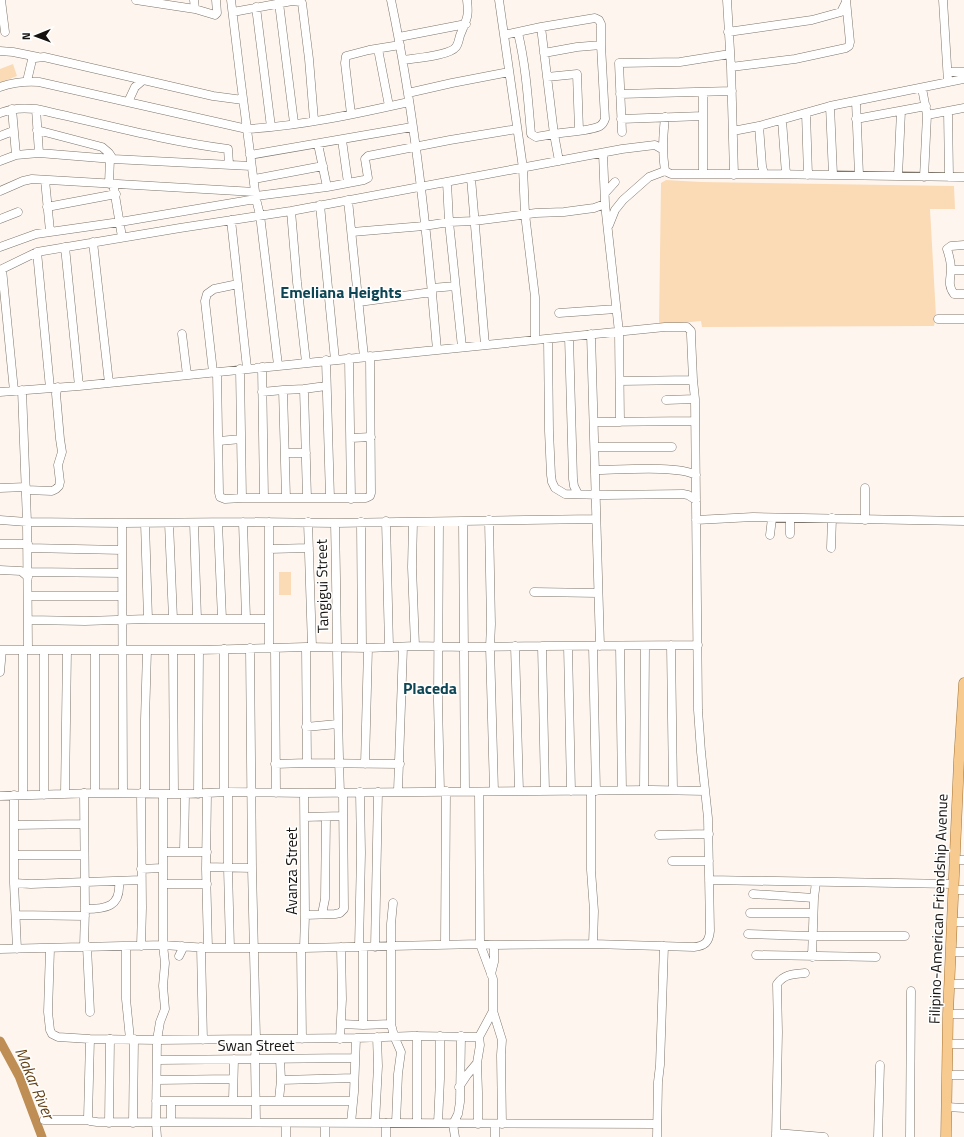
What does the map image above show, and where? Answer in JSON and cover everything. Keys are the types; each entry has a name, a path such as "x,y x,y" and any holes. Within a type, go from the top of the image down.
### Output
{"main road":[{"name":"Filipino-American Friendship Avenue","path":"946,1137 947,1044 952,922 960,860 964,684"}],"street":[{"path":"1,0 3,27"},
{"path":"136,0 173,3 216,14 216,0"},
{"path":"194,0 195,9"},
{"path":"231,0 250,155 260,215 278,365"},
{"path":"391,0 403,60 422,187 424,226 432,290 437,350"},
{"path":"403,60 452,51 458,45 462,27 468,11 467,0"},
{"path":"499,0 523,168 525,214 535,297 535,340"},
{"path":"727,0 732,91 734,174"},
{"path":"943,0 948,82"},
{"path":"233,12 279,3 298,1 302,3 309,59 314,120"},
{"path":"841,12 846,1"},
{"path":"731,67 794,59 842,50 848,46 850,42 846,1"},
{"path":"279,3 294,124"},
{"path":"256,7 271,127"},
{"path":"728,32 812,20 841,12"},
{"path":"841,12 848,19"},
{"path":"504,35 541,27 597,18 601,21 604,122 599,127 536,137 531,134 522,49 518,33"},
{"path":"351,114 346,58 348,55 378,49 399,41 462,27"},
{"path":"541,27 554,134 559,161"},
{"path":"544,53 577,47 601,45"},
{"path":"378,49 389,106"},
{"path":"0,51 64,61 213,96 243,100"},
{"path":"622,132 619,63 680,62 730,54"},
{"path":"27,81 32,60 38,57"},
{"path":"408,93 452,82 509,72"},
{"path":"948,72 964,72"},
{"path":"547,78 577,74 579,130"},
{"path":"733,131 759,126 830,106 964,79"},
{"path":"128,102 135,87 142,80"},
{"path":"0,87 11,83 27,81 39,82 247,129 294,124 409,102"},
{"path":"922,88 927,115 924,177"},
{"path":"620,94 732,91"},
{"path":"702,92 703,174"},
{"path":"856,101 859,176"},
{"path":"830,106 833,175"},
{"path":"856,119 926,106"},
{"path":"927,115 964,108"},
{"path":"12,109 16,155"},
{"path":"0,113 12,109 36,109 148,134 228,149 229,164"},
{"path":"36,109 39,152"},
{"path":"898,176 901,111"},
{"path":"948,111 949,177"},
{"path":"806,113 808,174"},
{"path":"621,119 703,116"},
{"path":"665,117 662,149 665,171"},
{"path":"782,120 786,174"},
{"path":"759,126 764,174"},
{"path":"250,155 412,127"},
{"path":"0,247 24,237 50,231 120,222 256,196 327,187 366,179 368,175 366,159 368,156 517,129"},
{"path":"37,130 102,147 109,153 112,159 111,184 116,194 122,237"},
{"path":"0,136 13,131"},
{"path":"342,140 348,183"},
{"path":"318,144 327,187"},
{"path":"87,157 95,145"},
{"path":"23,795 25,650 29,620 26,488 18,390 1,270 37,252 122,237 291,211 622,149 655,145 662,149"},
{"path":"0,161 16,155 39,152 112,159 252,166"},
{"path":"603,153 605,193 619,332 620,422"},
{"path":"254,179 323,166"},
{"path":"608,225 615,210 623,200 649,177 665,171 671,174 808,174 964,177"},
{"path":"471,178 485,345"},
{"path":"45,180 50,231"},
{"path":"0,191 23,181 45,180 256,196"},
{"path":"447,182 449,222 462,347"},
{"path":"605,193 615,182"},
{"path":"47,207 116,194"},
{"path":"238,284 214,289 207,294 205,301 215,372 219,441 220,497 225,499 366,498 370,496 371,437 367,356 359,302 348,200"},
{"path":"352,232 424,226 449,222 474,221 525,214 564,212 594,208 606,204"},
{"path":"320,205 335,360"},
{"path":"291,211 306,362"},
{"path":"0,219 18,212"},
{"path":"231,220 238,284 244,369 241,439 242,498"},
{"path":"93,242 109,383"},
{"path":"964,245 953,245 948,248 951,270 949,281 951,291 954,294 964,294"},
{"path":"65,247 79,386"},
{"path":"0,488 26,488 52,491 59,486 60,482 58,465 62,452 56,394 37,252"},
{"path":"951,270 964,270"},
{"path":"359,302 455,286"},
{"path":"558,313 616,308"},
{"path":"938,319 964,319"},
{"path":"0,392 79,386 591,334 665,327 687,327 691,331 695,399 699,730 709,834 708,940 703,946 480,944 303,948 205,948 163,945 50,949 0,949"},
{"path":"182,334 187,375"},
{"path":"591,334 598,593 591,870 594,911 593,944"},
{"path":"569,337 573,479 574,486 578,494"},
{"path":"548,339 549,431 552,482 555,488 565,494 683,494 696,500"},
{"path":"349,358 351,498"},
{"path":"326,360 330,498"},
{"path":"262,367 264,498"},
{"path":"620,381 693,380"},
{"path":"262,392 326,386"},
{"path":"304,389 307,498"},
{"path":"283,390 286,498"},
{"path":"666,400 695,399"},
{"path":"594,422 695,421"},
{"path":"351,438 371,437"},
{"path":"219,441 241,439"},
{"path":"595,447 672,447"},
{"path":"285,453 306,453"},
{"path":"595,470 672,470 686,471 696,475"},
{"path":"865,488 865,520"},
{"path":"696,520 753,517 964,521"},
{"path":"770,535 772,518"},
{"path":"790,518 790,534"},
{"path":"831,548 832,518"},
{"path":"0,520 27,522 122,523 335,523 596,519"},
{"path":"489,520 490,647 494,791"},
{"path":"463,521 465,791"},
{"path":"243,522 246,619"},
{"path":"269,522 269,619 272,648 276,793"},
{"path":"307,763 306,727 309,647 308,522"},
{"path":"361,522 365,648 365,764"},
{"path":"386,522 389,647"},
{"path":"413,522 412,574 415,646"},
{"path":"439,522 438,646 443,791 445,945"},
{"path":"122,523 121,650 123,793"},
{"path":"145,523 148,619"},
{"path":"169,523 173,619"},
{"path":"194,523 197,619"},
{"path":"218,523 222,619"},
{"name":"Tangigui Street","path":"305,914 340,913 344,909 342,816 337,724 338,648 335,523"},
{"path":"0,544 122,550"},
{"path":"269,549 309,548"},
{"path":"0,570 21,571 28,574 122,573"},
{"path":"534,592 598,593"},
{"path":"29,596 122,596"},
{"path":"29,620 85,621 122,619 269,619"},
{"path":"671,645 673,790"},
{"path":"0,672 1,650 199,650 309,647 365,648 415,646 490,647 698,645"},
{"path":"514,646 519,791"},
{"path":"542,646 545,791"},
{"path":"568,646 571,791"},
{"path":"620,646 622,790"},
{"path":"644,790 645,646"},
{"path":"398,791 403,647"},
{"path":"250,648 256,1122"},
{"path":"224,649 230,948"},
{"path":"44,650 44,795"},
{"path":"65,794 67,650"},
{"path":"95,793 96,650"},
{"path":"141,946 141,869 147,650"},
{"path":"173,650 174,794"},
{"path":"198,794 199,650"},
{"path":"306,727 337,724"},
{"path":"275,764 400,764"},
{"path":"0,796 95,793 198,794 226,792 341,793 398,791 479,792 673,790 705,792"},
{"path":"360,792 363,1024"},
{"path":"375,946 378,792"},
{"path":"479,792 480,944 491,974 493,985 493,1011 502,1040 499,1124 495,1137"},
{"path":"202,1040 207,884 208,793"},
{"name":"Avanza Street","path":"302,1039 305,914 304,793"},
{"path":"84,794 85,947 90,1012"},
{"path":"157,1137 156,1101 158,1040 160,1022 165,1010 162,868 163,794"},
{"path":"184,852 185,794"},
{"path":"14,795 14,883 17,949"},
{"path":"322,914 325,899 326,816"},
{"path":"305,818 342,816"},
{"path":"14,825 84,824"},
{"path":"659,835 709,834"},
{"path":"163,852 207,852"},
{"path":"14,855 84,854"},
{"path":"672,862 709,861"},
{"path":"206,867 252,868"},
{"path":"141,869 162,868"},
{"path":"14,883 84,883 141,880"},
{"path":"709,880 816,882 957,888"},
{"path":"16,915 85,913 114,904 118,897 120,882"},
{"path":"812,956 813,913 816,882"},
{"path":"163,884 207,884"},
{"path":"753,894 814,898"},
{"path":"393,902 391,945 391,1024 394,1036 401,1052 398,1074 396,1123"},
{"path":"750,913 813,913"},
{"path":"952,922 964,922"},
{"path":"748,934 905,936"},
{"path":"491,974 494,962 494,945"},
{"path":"126,946 126,999 132,1039 133,1123"},
{"path":"179,956 182,946"},
{"path":"657,1137 664,946"},
{"path":"340,1039 341,947"},
{"path":"50,949 48,1012 50,1030 52,1034 58,1037 90,1039 202,1040 340,1039 394,1036 479,1036"},
{"path":"951,952 964,952"},
{"path":"756,955 876,957"},
{"path":"805,973 788,974 777,984 778,1032 776,1135 824,1137"},
{"path":"950,984 964,984"},
{"path":"910,1137 911,991"},
{"path":"478,1124 477,1063 480,1045 479,1036 493,1011"},
{"path":"948,1014 964,1014"},
{"path":"341,1024 391,1024"},
{"path":"417,1036 417,1123"},
{"path":"438,1123 440,1036"},
{"path":"455,1137 453,1124 458,1114 461,1036"},
{"path":"375,1123 378,1066 377,1037"},
{"path":"351,1123 356,1038"},
{"path":"89,1120 90,1039"},
{"path":"109,1123 110,1039"},
{"path":"947,1044 964,1044"},
{"name":"Swan Street","path":"158,1060 354,1058"},
{"path":"233,1100 234,1059"},
{"path":"279,1100 281,1080 280,1059"},
{"path":"459,1087 477,1063"},
{"path":"878,1137 880,1065"},
{"path":"947,1075 964,1075"},
{"path":"281,1080 354,1078"},
{"path":"157,1080 233,1079"},
{"path":"156,1101 353,1101"},
{"path":"171,1101 171,1122"},
{"path":"947,1107 964,1108"},
{"path":"44,1120 89,1120 109,1123 256,1122 657,1124"},
{"path":"286,1123 286,1137"},
{"path":"325,1123 325,1137"},
{"path":"386,1123 386,1137"}],"shaded area":[{"path":"13,64 17,76 0,83 0,69"},
{"path":"666,180 701,182 954,186 955,209 930,209 936,316 934,326 702,327 701,321 659,325 661,183"},
{"path":"279,572 291,572 291,595 279,595"}],"waterway":[{"name":"Makar River","path":"0,1041 19,1076 42,1137"}],"district":[{"name":"Emeliana Heights","path":"341,292"},
{"name":"Placeda","path":"430,688"}]}
